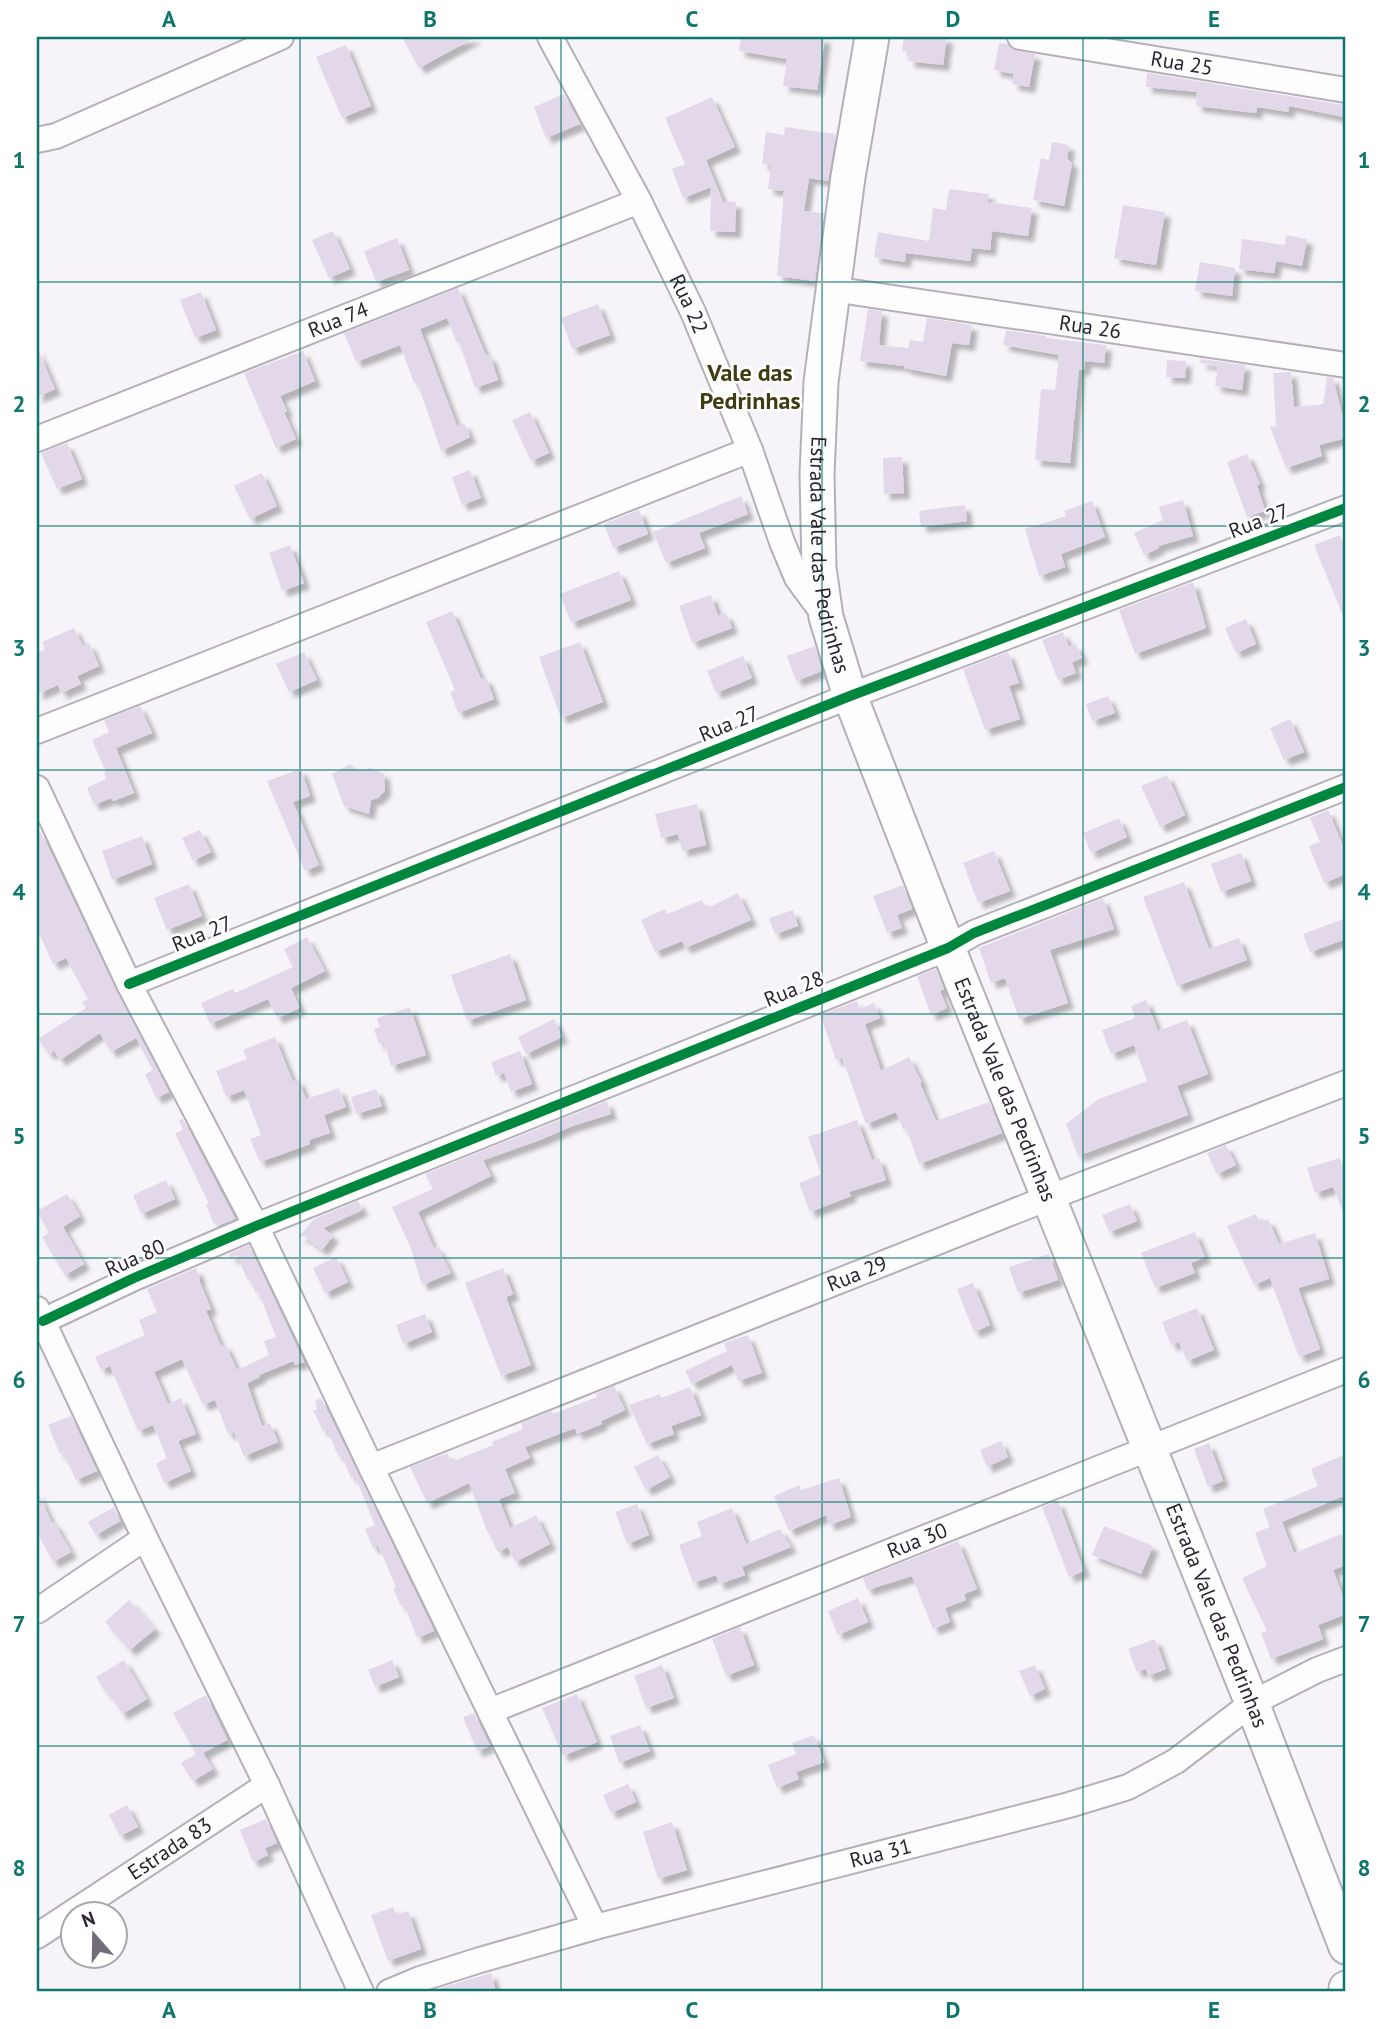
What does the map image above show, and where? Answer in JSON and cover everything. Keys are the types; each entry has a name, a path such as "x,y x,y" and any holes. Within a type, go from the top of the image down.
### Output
{"main road":[{"name":"Estrada Vale das Pedrinhas","path":"872,37 848,177 821,382 817,474 819,568 826,617 850,696 948,948 1343,1927"}],"street":[{"path":"37,139 56,136 281,37"},
{"name":"Rua 22","path":"550,37 639,201 693,312 750,450 797,578 826,617"},
{"name":"Rua 25","path":"1020,37 1346,90"},
{"name":"Rua 74","path":"37,439 639,201"},
{"name":"Rua 26","path":"832,289 1346,365"},
{"path":"37,731 750,450"},
{"name":"Rua 27","path":"129,984 850,696 1346,508"},
{"name":"Rua 28","path":"256,1226 948,948 974,933 1346,787"},
{"path":"37,788 129,984 256,1226 596,1927"},
{"name":"Rua 29","path":"371,1467 1048,1198 1346,1083"},
{"name":"Rua 80","path":"40,1315 256,1226"},
{"path":"40,1315 145,1538 267,1784 361,1992"},
{"name":"Rua 30","path":"490,1711 1346,1370"},
{"path":"37,1611 145,1538"},
{"name":"Rua 31","path":"389,1992 480,1960 596,1927 1069,1805 1128,1787 1177,1761 1252,1703 1317,1670 1346,1659"},
{"name":"Estrada 83","path":"37,1936 267,1784"}],"building":[{"path":"402,37 476,37 419,68"},
{"path":"741,37 825,37 817,90 783,86 787,59 739,51"},
{"path":"904,37 947,37 943,65 908,61 910,52 902,51"},
{"path":"999,43 1007,44 1017,51 1035,54 1029,87 1012,84 1014,74 994,70"},
{"path":"346,45 371,106 342,118 316,57"},
{"path":"1147,73 1344,105 1343,117 1289,106 1288,112 1257,107 1256,113 1196,106 1197,92 1146,87"},
{"path":"564,94 580,124 546,138 534,107"},
{"path":"712,97 735,147 706,160 723,202 736,202 735,232 710,231 711,187 683,198 672,169 685,164 665,118"},
{"path":"785,127 836,134 828,181 809,178 804,211 824,213 815,281 777,276 784,191 768,189 771,165 762,164 766,132 784,135"},
{"path":"1052,142 1069,145 1067,159 1072,163 1064,206 1033,200 1041,158 1049,160"},
{"path":"949,189 989,194 987,202 1032,208 1028,236 992,231 990,250 972,248 970,261 906,253 905,262 874,257 878,232 929,241 933,208 946,210"},
{"path":"1123,205 1165,212 1156,265 1114,258"},
{"path":"333,231 350,269 329,278 312,240"},
{"path":"1286,235 1307,239 1302,266 1276,261 1274,273 1239,269 1242,239 1285,245"},
{"path":"397,238 409,270 376,282 364,251"},
{"path":"1200,262 1235,268 1232,296 1195,291"},
{"path":"458,288 486,356 490,355 498,380 475,388 459,342 457,343 447,318 420,329 457,426 464,423 470,437 441,451 417,382 414,383 400,345 356,362 344,333"},
{"path":"201,292 216,330 195,338 180,300"},
{"path":"598,304 610,335 572,349 561,318"},
{"path":"868,309 882,311 879,345 908,348 910,340 923,342 927,318 972,325 969,345 952,343 946,376 904,368 905,366 860,361"},
{"path":"1006,330 1106,345 1104,363 1085,361 1084,370 1079,369 1070,463 1035,460 1041,389 1055,390 1059,355 1003,345"},
{"path":"37,348 55,389 37,397"},
{"path":"303,351 315,381 280,396 296,439 276,448 244,373"},
{"path":"1201,359 1245,365 1242,390 1215,386 1218,365 1200,363"},
{"path":"1167,360 1186,361 1185,378 1166,377"},
{"path":"1291,372 1294,407 1323,404 1327,377 1333,378 1346,438 1319,445 1322,456 1286,468 1270,427 1276,426 1273,373"},
{"path":"530,412 549,453 531,461 512,420"},
{"path":"67,443 82,479 57,489 41,453"},
{"path":"1247,454 1260,484 1257,485 1265,511 1247,517 1227,462"},
{"path":"902,457 904,493 884,494 883,458"},
{"path":"470,470 481,498 462,505 452,477"},
{"path":"262,473 277,506 250,519 234,486"},
{"path":"741,496 748,514 699,533 705,548 666,563 653,532"},
{"path":"1183,500 1193,536 1158,546 1159,548 1144,555 1134,533 1163,520 1159,507"},
{"path":"1092,501 1105,537 1061,554 1065,567 1039,576 1025,529 1066,516 1064,511"},
{"path":"965,505 967,521 921,527 919,511"},
{"path":"639,510 648,534 613,548 604,524"},
{"path":"1340,535 1346,552 1345,621 1314,545"},
{"path":"290,545 304,583 282,591 269,553"},
{"path":"619,571 631,600 571,623 560,594"},
{"path":"1193,582 1206,628 1135,654 1119,610"},
{"path":"711,595 718,616 726,613 732,628 692,643 679,606"},
{"path":"452,611 481,679 486,678 494,699 458,713 450,692 455,690 426,622"},
{"path":"1246,619 1256,644 1236,653 1225,628"},
{"path":"74,628 83,646 89,643 99,666 77,676 81,684 61,693 58,685 37,694 37,653 45,650 42,642"},
{"path":"1063,632 1069,647 1076,644 1082,658 1072,662 1076,673 1058,680 1042,640"},
{"path":"580,642 603,702 561,718 539,657"},
{"path":"815,646 822,671 796,681 787,656"},
{"path":"304,652 317,680 289,692 276,664"},
{"path":"1008,652 1019,683 1009,686 1020,719 985,730 963,669"},
{"path":"743,656 752,678 716,693 707,671"},
{"path":"1108,696 1115,713 1092,721 1086,704"},
{"path":"140,706 152,733 116,748 134,793 94,805 87,788 106,779 106,772 92,740 109,732 104,720"},
{"path":"1290,719 1304,752 1284,760 1270,728"},
{"path":"350,764 358,771 371,768 384,774 385,790 378,798 371,800 369,814 344,806 332,774"},
{"path":"301,769 310,796 293,802 319,865 305,871 267,781"},
{"path":"1167,775 1185,815 1160,827 1141,786"},
{"path":"697,804 706,845 682,851 678,834 661,838 655,814"},
{"path":"1328,810 1346,853 1346,874 1324,883 1309,846 1320,842 1310,818"},
{"path":"1119,818 1127,837 1091,853 1083,833"},
{"path":"200,830 211,852 193,861 182,838"},
{"path":"41,832 116,990 169,1092 156,1098 145,1074 153,1070 136,1038 111,1052 100,1033 60,1060 54,1051 49,1054 38,1039 86,1008 82,1002 88,999 66,958 53,964 37,929 37,835"},
{"path":"142,836 152,864 112,880 102,851"},
{"path":"994,851 1010,891 978,903 963,863"},
{"path":"1241,853 1251,881 1221,892 1211,864"},
{"path":"1184,882 1209,949 1239,938 1247,960 1177,986 1143,897"},
{"path":"189,884 202,916 167,930 154,898"},
{"path":"903,885 912,909 897,915 902,928 887,933 873,896"},
{"path":"738,893 751,920 685,948 682,941 655,952 641,920 665,909 667,914 702,900 706,909"},
{"path":"1103,898 1114,929 1050,950 1068,1003 1019,1019 1005,978 991,983 979,948"},
{"path":"793,910 798,926 775,934 769,918"},
{"path":"1346,918 1346,939 1310,952 1303,934"},
{"path":"307,937 325,971 291,988 300,1008 277,1018 268,999 210,1024 201,1003 233,989 235,993 293,967 284,949"},
{"path":"510,954 526,1000 467,1021 451,975"},
{"path":"936,969 944,989 940,991 947,1008 931,1015 917,976"},
{"path":"1146,1000 1158,1031 1187,1020 1208,1074 1177,1086 1188,1115 1078,1156 1066,1124 1099,1099 1147,1081 1134,1045 1111,1054 1102,1030 1135,1018 1131,1006"},
{"path":"857,1001 860,1009 874,1003 880,1018 865,1024 881,1071 909,1057 936,1121 989,1102 1002,1133 919,1164 906,1128 903,1129 896,1112 866,1124 842,1058 836,1060 820,1015"},
{"path":"410,1007 426,1055 391,1066 384,1042 379,1044 374,1029 380,1027 377,1018"},
{"path":"554,1019 562,1037 526,1054 518,1037"},
{"path":"275,1037 293,1082 298,1079 306,1099 339,1088 346,1107 324,1115 330,1133 309,1140 310,1144 260,1162 250,1139 261,1135 244,1090 226,1097 216,1071 247,1059 243,1050"},
{"path":"520,1051 532,1084 511,1092 504,1073 496,1076 491,1062"},
{"path":"376,1089 382,1106 356,1114 351,1097"},
{"path":"607,1101 611,1114 483,1160 491,1176 418,1212 434,1248 437,1246 451,1273 422,1285 410,1246 392,1207 433,1189 425,1174"},
{"path":"183,1119 235,1219 217,1226 214,1224 206,1205 209,1204 175,1133 183,1130 179,1120"},
{"path":"857,1120 872,1160 879,1158 886,1180 849,1192 851,1196 810,1212 799,1183 821,1174 808,1137"},
{"path":"1226,1145 1236,1165 1217,1174 1207,1153"},
{"path":"1340,1158 1346,1176 1345,1217 1333,1187 1315,1193 1307,1168"},
{"path":"166,1180 175,1199 141,1214 133,1195"},
{"path":"67,1194 80,1216 63,1227 84,1264 65,1275 42,1237 49,1233 37,1211"},
{"path":"358,1201 362,1210 323,1228 333,1236 322,1250 304,1236 298,1238 314,1219"},
{"path":"1130,1204 1137,1221 1109,1232 1102,1215"},
{"path":"1256,1214 1260,1223 1268,1219 1279,1244 1315,1233 1329,1279 1298,1288 1320,1349 1299,1357 1270,1278 1254,1285 1227,1226"},
{"path":"1195,1232 1205,1257 1191,1263 1195,1273 1155,1288 1141,1253"},
{"path":"249,1245 304,1362 295,1365 293,1361 247,1383 262,1426 270,1423 278,1442 244,1456 234,1432 228,1434 215,1400 203,1405 182,1359 154,1372 168,1404 181,1398 196,1434 178,1441 191,1471 164,1483 156,1464 167,1458 153,1425 138,1431 110,1366 101,1370 95,1357 145,1335 139,1320 157,1312 147,1289 196,1268 211,1309 206,1311 221,1346 225,1344 237,1370 269,1355 264,1341 276,1337 258,1291 255,1292 251,1280 248,1281 237,1255 231,1258 229,1254"},
{"path":"1049,1254 1058,1280 1018,1293 1009,1267"},
{"path":"336,1257 348,1282 325,1293 313,1268"},
{"path":"503,1268 513,1294 506,1297 531,1365 501,1376 465,1283"},
{"path":"973,1283 990,1325 974,1332 957,1289"},
{"path":"1197,1308 1214,1350 1187,1361 1179,1342 1171,1345 1162,1322"},
{"path":"425,1314 432,1332 403,1344 396,1325"},
{"path":"748,1335 762,1373 738,1381 732,1365 692,1384 685,1371 727,1351 724,1343"},
{"path":"614,1386 625,1410 601,1421 602,1424 577,1434 575,1428 525,1447 530,1458 505,1469 515,1493 499,1499 510,1528 536,1515 550,1544 515,1562 508,1547 498,1552 469,1483 427,1503 410,1467 447,1453 451,1462 523,1429 521,1423 597,1397 596,1394"},
{"path":"690,1387 701,1415 671,1426 674,1434 647,1444 629,1405 660,1394 661,1398"},
{"path":"321,1398 434,1631 417,1638 404,1604 401,1606 378,1545 373,1548 365,1529 375,1525 355,1476 351,1478 342,1455 338,1456 327,1429 323,1431 313,1410 317,1410 315,1401"},
{"path":"71,1416 97,1471 76,1480 63,1452 60,1454 48,1425"},
{"path":"1001,1441 1008,1457 987,1467 980,1450"},
{"path":"1209,1443 1223,1481 1208,1487 1194,1449"},
{"path":"1346,1454 1346,1495 1270,1527 1263,1509 1318,1486 1311,1469"},
{"path":"658,1455 670,1477 646,1490 634,1467"},
{"path":"839,1478 851,1517 829,1525 826,1515 789,1531 774,1496 799,1485 801,1490"},
{"path":"37,1491 52,1523 54,1522 71,1552 53,1562 37,1532"},
{"path":"1058,1501 1084,1571 1069,1577 1042,1507"},
{"path":"637,1504 649,1535 627,1544 615,1512"},
{"path":"114,1507 120,1521 96,1535 88,1522"},
{"path":"732,1508 746,1544 780,1529 791,1547 742,1567 745,1575 719,1584 716,1575 693,1583 679,1545 702,1536 697,1522"},
{"path":"1282,1522 1294,1553 1341,1534 1346,1547 1346,1565 1333,1570 1346,1604 1346,1614 1318,1625 1323,1639 1271,1659 1261,1633 1267,1631 1242,1578 1267,1566 1255,1533"},
{"path":"1104,1526 1153,1546 1141,1574 1092,1555"},
{"path":"958,1541 977,1589 964,1594 966,1600 945,1608 950,1622 933,1629 912,1576 867,1590 863,1578"},
{"path":"858,1598 868,1622 838,1635 828,1611"},
{"path":"129,1600 155,1629 130,1650 105,1622"},
{"path":"740,1627 754,1665 726,1676 712,1639"},
{"path":"1155,1639 1166,1669 1148,1676 1146,1669 1137,1672 1128,1649"},
{"path":"124,1660 147,1699 122,1714 96,1677"},
{"path":"392,1660 399,1677 375,1687 368,1670"},
{"path":"662,1665 674,1698 646,1708 634,1676"},
{"path":"1035,1665 1045,1689 1030,1696 1019,1671"},
{"path":"577,1694 597,1742 563,1756 542,1708"},
{"path":"206,1695 227,1740 203,1753 213,1769 193,1781 181,1763 196,1754 173,1713"},
{"path":"474,1713 490,1746 477,1751 463,1717"},
{"path":"640,1725 650,1751 619,1763 610,1736"},
{"path":"814,1735 824,1762 796,1772 799,1779 777,1788 768,1765 796,1754 792,1743"},
{"path":"628,1784 636,1802 611,1813 603,1795"},
{"path":"127,1805 138,1827 120,1836 109,1815"},
{"path":"266,1819 277,1843 265,1848 268,1855 253,1862 240,1830"},
{"path":"672,1822 687,1870 658,1879 643,1832"},
{"path":"393,1907 396,1915 408,1911 421,1949 388,1961 371,1915"},
{"path":"491,1973 496,1992 440,1992 440,1988"}],"cycle path":[{"path":"129,984 850,696 1346,508"},
{"path":"43,1321 134,1278 256,1226 948,948 974,933 1346,787"}],"district":[{"name":"Vale das Pedrinhas","path":"750,387"}]}
